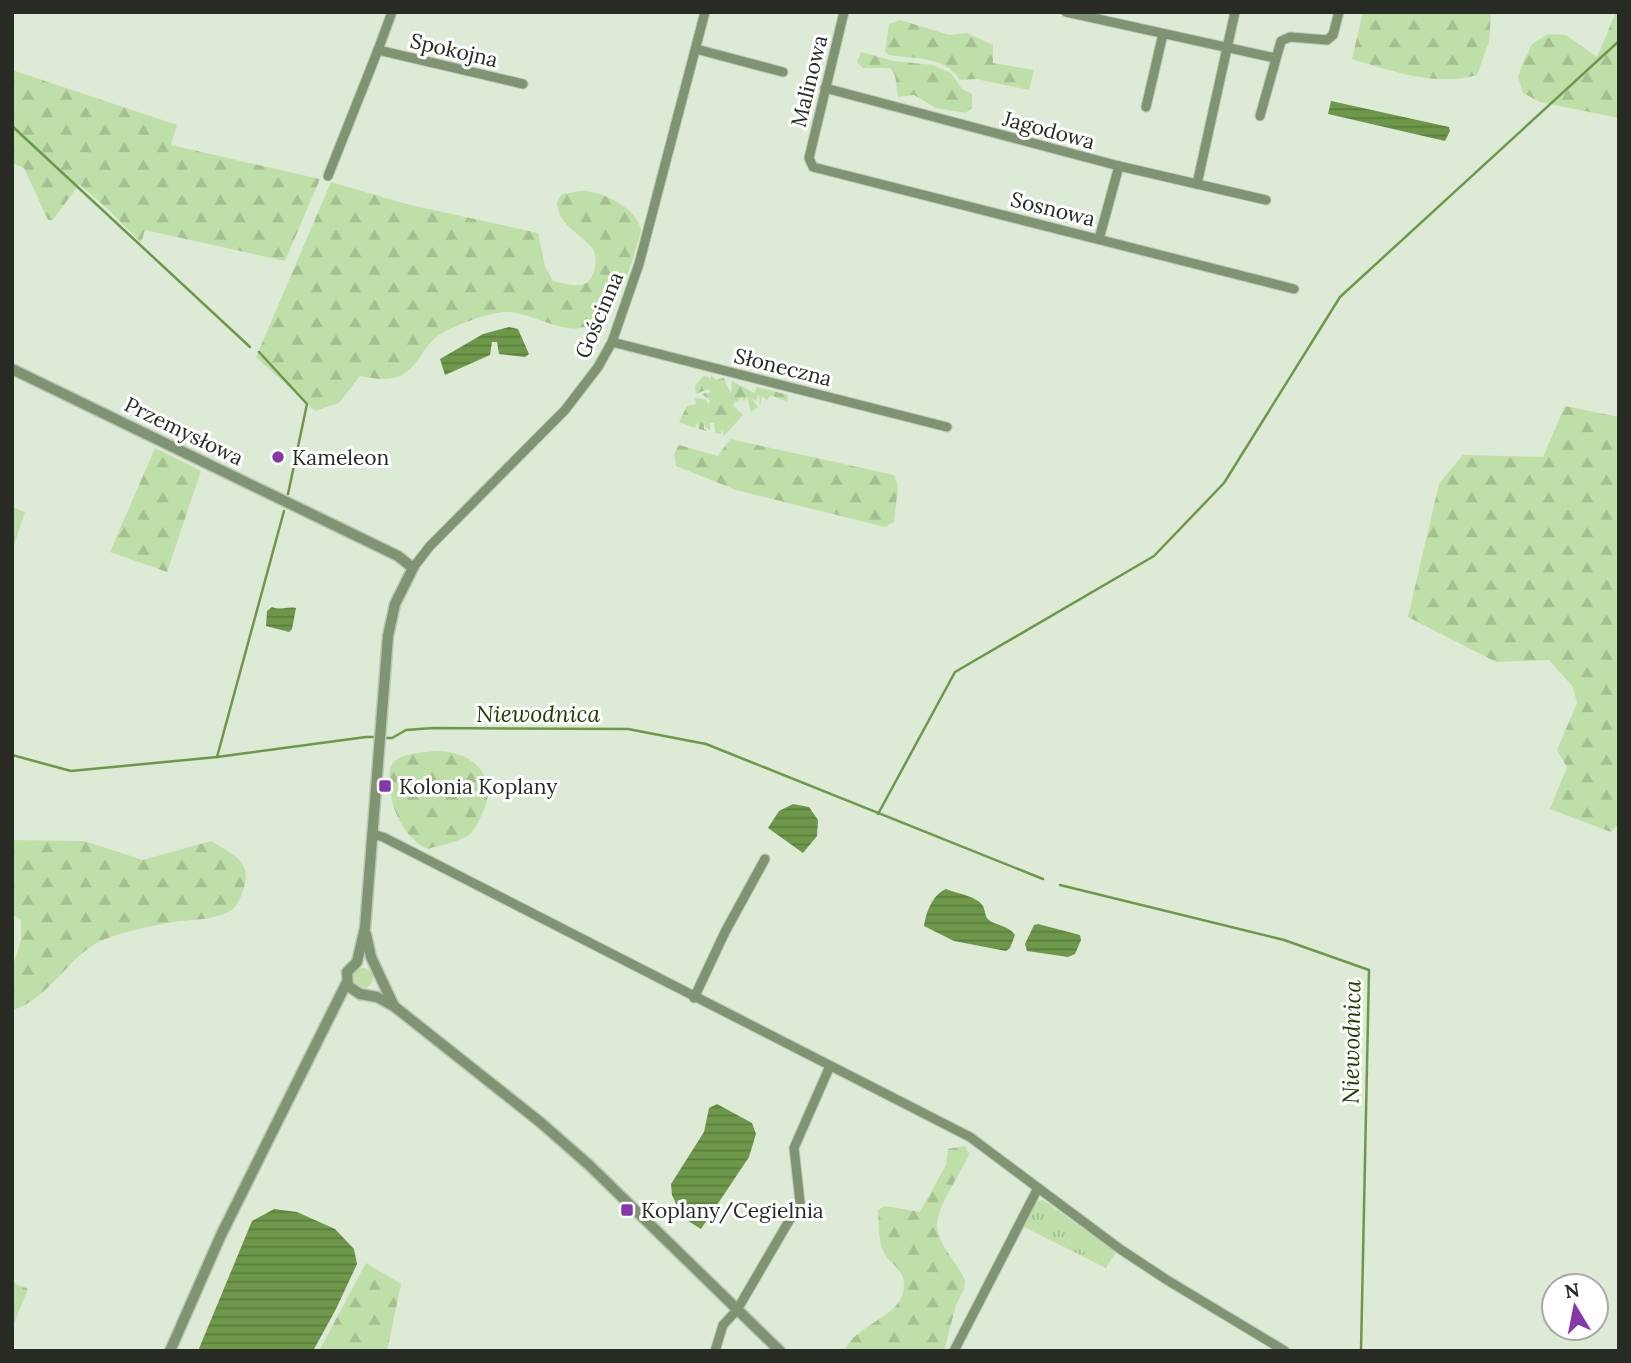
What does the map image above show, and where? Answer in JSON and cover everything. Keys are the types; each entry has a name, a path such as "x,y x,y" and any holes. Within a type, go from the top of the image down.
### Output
{"street":[{"name":"Spokojna","path":"328,176 392,12"},
{"name":"Gościnna","path":"413,568 430,546 565,410 598,367 612,342 639,264 705,12"},
{"name":"Malinowa","path":"809,158 844,12"},
{"path":"1066,12 1275,58"},
{"path":"1121,25 1124,12"},
{"path":"1197,184 1235,12"},
{"path":"1260,116 1280,41 1286,37 1320,41 1330,38 1339,12"},
{"path":"1146,107 1163,34"},
{"path":"696,49 783,72"},
{"name":"Spokojna","path":"378,50 523,84"},
{"name":"Jagodowa","path":"825,88 1119,166 1266,200"},
{"name":"Sosnowa","path":"809,158 813,167 1294,289"},
{"path":"1099,239 1119,166"},
{"name":"Słoneczna","path":"612,342 947,427"},
{"name":"Przemysłowa","path":"12,369 398,556 413,568"},
{"path":"357,962 365,928 391,619 395,604 413,568"},
{"path":"372,834 504,898 970,1137 1167,1280 1285,1351"},
{"path":"695,998 725,932 765,859"},
{"path":"365,928 371,957 395,1007"},
{"path":"170,1351 206,1266 347,982 347,972 357,962 364,960 376,966"},
{"path":"330,1014 378,986 381,980"},
{"path":"347,982 348,986 362,994 395,1007 589,1164 780,1351"},
{"path":"715,1351 723,1325 737,1310 800,1202 794,1148 830,1066"},
{"path":"954,1351 1038,1188"}],"green space":[{"path":"1363,12 1491,12 1489,42 1477,75 1445,79 1414,76 1352,59"},
{"path":"1616,12 1619,12 1619,118 1540,102 1523,93 1518,77 1532,44 1548,34 1566,35 1597,57"},
{"path":"900,20 949,35 967,33 993,45 993,63 1034,70 1029,90 976,79 960,80 954,72 938,63 889,55 885,51 889,24"},
{"path":"861,52 894,61 933,65 951,73 962,89 972,94 972,108 965,113 936,108 914,95 898,97 895,75 890,68 863,68 857,62"},
{"path":"12,70 177,125 171,145 320,179 285,261 145,230 141,243 79,184 53,220 48,220 24,168 12,163"},
{"path":"331,182 406,204 538,233 545,266 553,281 574,285 590,280 596,257 588,243 562,218 557,203 561,195 584,191 610,198 634,215 641,230 630,269 618,295 603,317 593,324 582,328 560,327 504,312 478,318 434,339 402,375 387,379 360,376 339,403 315,411 256,357"},
{"path":"711,375 716,380 724,378 731,394 732,381 754,393 757,387 788,395 787,402 771,395 767,400 762,396 760,405 759,394 756,401 751,398 758,407 751,412 747,396 744,402 742,396 733,405 743,415 724,436 722,429 721,434 715,433 714,423 710,423 710,430 705,427 704,420 704,429 708,431 699,429 698,422 695,428 679,422 687,406 696,404 695,398 705,399 709,405 710,400 702,394 711,392 708,389 696,394 695,386 703,376 709,377 709,381"},
{"path":"1565,406 1619,417 1619,823 1611,832 1550,809 1567,767 1557,750 1577,703 1573,687 1549,660 1496,662 1408,617 1439,484 1463,455 1543,457"},
{"path":"730,439 894,475 898,486 894,522 885,527 736,490 676,466 674,454 679,445 718,456"},
{"path":"155,448 201,471 167,572 110,552"},
{"path":"12,507 25,512 12,551"},
{"path":"434,751 460,755 470,760 485,776 488,787 483,812 474,830 455,841 428,849 412,838 396,814 391,795 390,772 392,764 400,758"},
{"path":"12,840 84,841 143,860 211,841 243,864 246,878 239,900 229,912 214,917 147,927 105,939 80,955 37,997 12,1010 12,969 21,940 21,920 12,914"},
{"path":"363,968 370,971 373,978 370,985 363,988 356,985 353,978 356,971"},
{"path":"965,1146 969,1154 943,1204 937,1224 940,1239 965,1280 944,1351 845,1351 859,1333 897,1305 902,1295 902,1275 882,1249 878,1210 885,1206 920,1212 946,1165 948,1149"},
{"path":"1043,1200 1116,1252 1106,1268 1024,1227 1036,1202","holes":["1075,1229 1108,1250 1100,1262 1067,1241"]},
{"path":"1075,1228 1108,1250 1100,1263 1067,1241"},
{"path":"366,1263 401,1284 387,1351 319,1351"},
{"path":"12,1282 28,1289 12,1328"}],"shaded area":[{"path":"1331,101 1449,127 1450,131 1445,141 1328,114"},
{"path":"509,327 518,329 529,354 525,357 499,354 497,342 492,342 490,355 445,375 440,359 483,334"},
{"path":"272,607 296,608 289,632 266,626 267,611"},
{"path":"793,804 809,807 818,820 817,836 803,853 768,828 779,811"},
{"path":"946,889 976,900 983,906 990,921 1013,932 1015,935 1010,948 1006,951 954,941 924,926 933,900"},
{"path":"1034,925 1080,935 1081,940 1075,954 1068,957 1027,951 1025,944"},
{"path":"717,1104 752,1123 756,1134 749,1157 701,1229 682,1217 672,1195 671,1184 704,1132 709,1108"},
{"path":"274,1209 297,1212 335,1229 354,1249 357,1264 336,1309 313,1351 198,1351 252,1221"}],"waterway":[{"path":"878,814 955,672 1154,556 1224,483 1340,297 1619,41"},
{"path":"12,126 250,347"},
{"path":"259,352 307,404 288,494"},
{"path":"217,757 284,511"},
{"name":"Niewodnica","path":"383,738 392,738 406,730 433,728 628,729 706,744 1043,879"},
{"name":"Niewodnica","path":"12,755 71,771 217,757 377,737"},
{"name":"Niewodnica","path":"1060,885 1284,940 1369,970 1361,1351"}],"place":[{"name":"Kameleon","path":"278,457"},
{"name":"Kolonia Koplany","path":"385,786"},
{"name":"Koplany/Cegielnia","path":"627,1210"}]}
